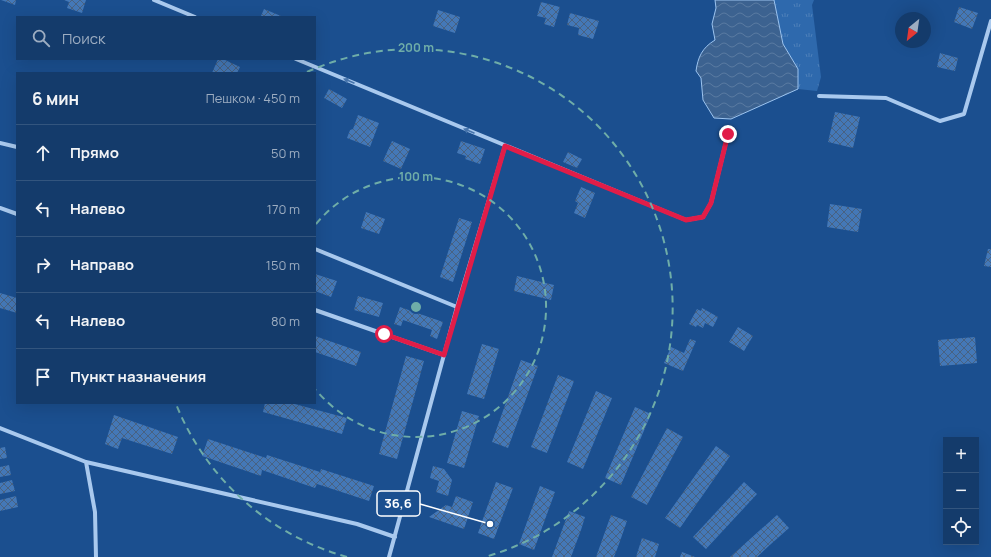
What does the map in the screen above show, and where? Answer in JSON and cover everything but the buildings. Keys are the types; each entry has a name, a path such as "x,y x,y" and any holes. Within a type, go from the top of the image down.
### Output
{"street":[{"path":"154,0 193,16"},
{"path":"820,96 886,98 940,121 964,114 991,21"},
{"path":"298,60 686,220 703,217 711,203 728,134"},
{"path":"0,143 16,147"},
{"path":"389,557 457,307 505,146"},
{"path":"0,208 16,214"},
{"path":"316,249 457,307"},
{"path":"316,310 444,355"},
{"path":"0,428 86,462 357,524 395,537"},
{"path":"86,462 95,512 96,557"}],"green space":[{"path":"774,0 814,0 812,5 821,77 817,91 798,89 798,69 783,44"}],"water":[{"path":"715,0 774,0 783,44 798,69 798,89 731,119 714,118 703,100 701,78 696,71 701,53 715,40 712,24 716,8"}],"place":[{"name":"36,6","path":"490,524"}],"route":[{"path":"384,334 444,355 505,146 686,220 703,217 711,203 728,134"}]}
